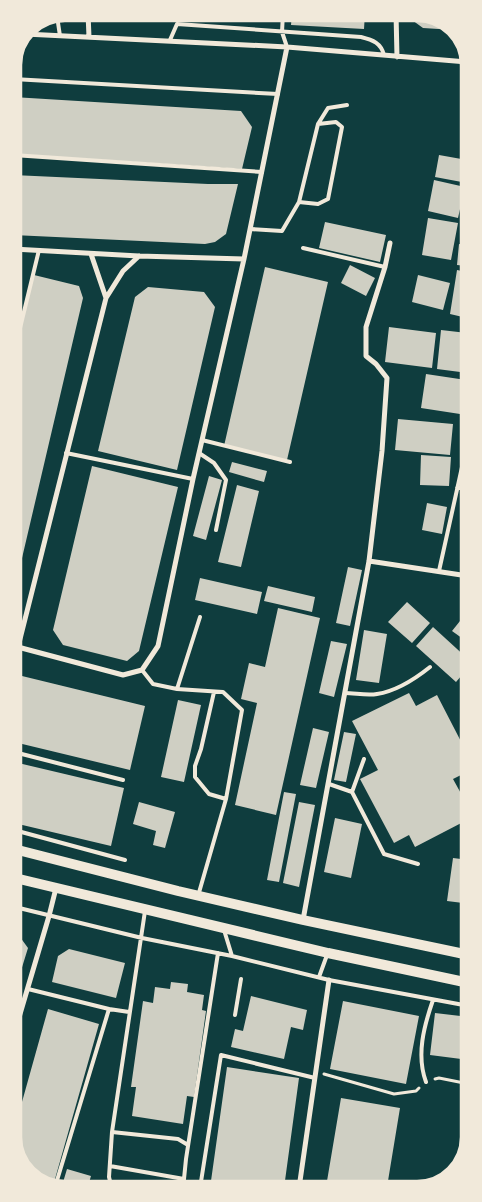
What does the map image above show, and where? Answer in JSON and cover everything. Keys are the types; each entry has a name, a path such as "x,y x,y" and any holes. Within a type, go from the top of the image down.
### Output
{"main road":[{"path":"21,852 198,896 461,953"},
{"path":"21,880 328,953 461,982"}],"street":[{"path":"88,21 89,37"},
{"path":"396,21 397,57"},
{"path":"34,34 287,47 461,62"},
{"path":"21,647 123,675 142,670 158,646 193,479 244,259 287,47"},
{"path":"303,920 369,561 382,450 387,378 376,364 366,356 366,327 385,267 390,244"},
{"path":"21,249 91,254 244,259"},
{"path":"91,254 106,298"},
{"path":"21,627 106,298 123,271 139,256"},
{"path":"369,561 461,575"},
{"path":"21,1013 50,916 56,888"},
{"path":"300,1181 329,980"}],"lane":[{"path":"283,21 282,32 287,47"},
{"path":"58,22 60,36"},
{"path":"170,40 177,24 362,37 374,40 382,47 384,56"},
{"path":"21,79 278,94"},
{"path":"250,228 282,231 299,202 318,124 328,108 347,104"},
{"path":"299,202 318,204 328,199 342,127 336,122 318,124"},
{"path":"21,156 262,172"},
{"path":"303,248 385,267"},
{"path":"21,324 39,250"},
{"path":"202,440 290,462"},
{"path":"66,452 193,479"},
{"path":"199,453 214,463 226,480 216,530"},
{"path":"439,572 461,471"},
{"path":"177,688 200,617"},
{"path":"345,693 376,694 394,689 415,678 430,667"},
{"path":"142,670 153,684 223,692 242,710 226,799 198,896"},
{"path":"214,692 201,749 195,766 195,777 209,794 226,799"},
{"path":"21,754 123,780"},
{"path":"352,792 364,759"},
{"path":"329,784 352,792 384,854 418,864"},
{"path":"21,832 125,860"},
{"path":"21,909 329,980 461,1005"},
{"path":"110,1181 112,1132 145,909"},
{"path":"223,927 232,956"},
{"path":"110,1166 184,1179 218,953"},
{"path":"319,977 328,953"},
{"path":"235,1015 241,979"},
{"path":"28,989 109,1009 129,1012"},
{"path":"426,1082 423,1074 422,1060 423,1029 433,1000"},
{"path":"56,1180 109,1009"},
{"path":"201,1181 221,1055 316,1075"},
{"path":"112,1132 178,1139 188,1145"}],"path":[{"path":"316,1075 394,1094 416,1091 426,1082 439,1078 461,1082"}],"building":[{"path":"291,21 364,21 364,29 291,25"},
{"path":"413,21 425,22 443,29 423,28"},
{"path":"21,97 241,111 252,127 242,169 21,155"},
{"path":"439,155 461,159 461,182 435,177"},
{"path":"21,175 238,184 226,234 215,242 205,244 21,235"},
{"path":"434,180 461,186 461,205 458,218 428,211"},
{"path":"428,218 458,223 451,260 422,255"},
{"path":"325,222 386,235 380,262 319,248"},
{"path":"459,244 461,244 461,265 457,265"},
{"path":"350,265 375,278 366,296 341,283"},
{"path":"265,267 328,282 287,460 224,446"},
{"path":"457,270 461,271 461,317 450,314"},
{"path":"34,275 79,286 83,298 21,562 21,329"},
{"path":"418,275 450,283 443,310 412,302"},
{"path":"148,287 204,292 215,307 177,470 98,451 135,297"},
{"path":"389,327 436,333 432,368 385,362"},
{"path":"441,330 461,332 461,372 437,369"},
{"path":"426,374 461,379 460,414 421,408"},
{"path":"398,419 453,424 450,455 395,450"},
{"path":"421,455 451,457 449,486 420,485"},
{"path":"232,462 267,471 264,482 229,472"},
{"path":"92,466 178,487 139,651 127,661 63,645 53,630"},
{"path":"209,476 222,480 206,540 193,536"},
{"path":"237,485 259,491 241,567 218,562"},
{"path":"427,503 447,507 442,534 422,530"},
{"path":"348,567 362,570 350,626 336,623"},
{"path":"200,578 262,592 257,614 195,600"},
{"path":"268,586 315,597 312,612 264,601"},
{"path":"407,602 430,623 412,643 388,622"},
{"path":"278,608 320,618 276,815 235,805 257,703 241,699 249,663 265,667"},
{"path":"461,620 461,637 452,631"},
{"path":"433,627 461,653 461,676 456,682 416,646"},
{"path":"364,630 387,634 379,683 356,680"},
{"path":"331,641 347,644 334,697 319,693"},
{"path":"22,676 145,706 130,770 21,744"},
{"path":"409,693 416,706 437,695 461,742 461,775 453,779 461,794 461,823 415,847 409,835 394,843 360,779 378,770 352,721"},
{"path":"178,700 201,705 184,782 161,777"},
{"path":"313,728 329,732 316,788 300,785"},
{"path":"344,732 356,734 346,782 334,780"},
{"path":"21,764 124,788 111,846 21,825"},
{"path":"284,792 296,794 279,882 267,880"},
{"path":"139,802 175,812 165,848 153,845 156,831 133,824"},
{"path":"299,802 315,805 299,887 283,883"},
{"path":"335,818 362,824 351,878 324,872"},
{"path":"453,858 461,859 461,903 447,901"},
{"path":"21,938 28,948 21,971"},
{"path":"69,949 125,963 116,998 52,982 58,956"},
{"path":"171,982 188,984 187,992 204,995 202,1010 206,1011 194,1097 187,1096 183,1124 132,1116 136,1087 131,1087 143,1001 153,1003 155,987 170,989"},
{"path":"251,996 307,1010 303,1030 291,1027 284,1059 231,1047 235,1029 243,1031"},
{"path":"343,1001 419,1016 406,1084 330,1069"},
{"path":"48,1009 99,1024 55,1179 38,1172 27,1159 21,1137 21,1106"},
{"path":"435,1013 461,1016 461,1059 430,1055"},
{"path":"227,1067 299,1078 285,1181 211,1181"},
{"path":"341,1098 400,1108 388,1181 327,1181"},
{"path":"67,1169 91,1176 89,1181 63,1181"}]}
